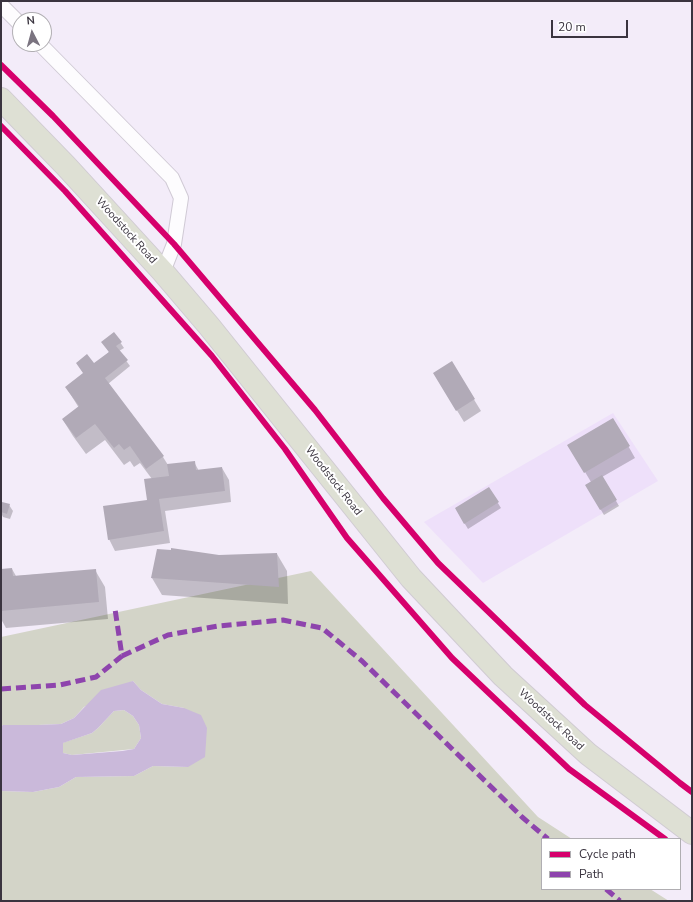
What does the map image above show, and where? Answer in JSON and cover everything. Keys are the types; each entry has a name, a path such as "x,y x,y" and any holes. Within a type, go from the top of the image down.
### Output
{"highway":[{"name":"Woodstock Road","path":"1,99 66,166 163,272 209,326 411,578 498,670 588,754 692,833"}],"lane":[{"path":"1,4 12,16"},
{"path":"48,52 172,178 181,198 174,244 163,272"}],"shaded area":[{"path":"613,413 658,481 483,583 424,522"},
{"path":"311,571 538,817 570,838 541,838 541,890 652,890 669,901 1,901 1,791 33,792 59,787 76,777 134,776 153,766 188,767 184,708 162,704 141,690 133,681 84,707 74,718 61,724 1,726 1,637"},
{"path":"133,681 141,690 162,704 184,708 201,715 207,728 205,757 188,767 153,766 134,776 76,777 59,787 33,792 1,791 1,726 61,724 74,718 101,690","holes":["124,710 133,716 139,725 141,738 134,749 72,755 63,753 63,743 92,733 114,711"]},
{"path":"124,710 133,716 139,725 141,738 134,749 72,755 63,753 62,743 92,733 114,711"}],"building":[{"path":"114,332 122,342 116,346 128,360 105,378 164,456 146,469 130,446 124,450 119,444 114,448 95,424 76,438 62,419 79,406 65,387 83,373 76,363 87,354 94,363 109,352 101,342"},
{"path":"452,361 475,399 456,411 433,373"},
{"path":"613,418 630,446 584,473 567,445"},
{"path":"195,461 196,470 222,467 225,491 159,499 164,531 108,540 103,506 147,500 144,479 169,476 167,464"},
{"path":"602,475 617,500 600,510 585,485"},
{"path":"489,487 499,502 464,524 455,508"},
{"path":"2,502 10,504 7,514 1,512"},
{"path":"171,548 219,555 277,553 279,587 151,578 157,549 171,550"},
{"path":"12,568 13,576 96,569 99,602 1,611 1,569"}],"marked path":[{"path":"1,689 60,685 96,677 122,656 115,609"},
{"path":"122,656 168,635 218,626 283,620 322,628 362,661 522,817 547,838"},
{"path":"607,890 620,901"}],"cycle path":[{"path":"1,65 53,116 174,244 315,410 383,498 438,563 585,705 692,792"},
{"path":"1,126 65,191 212,356 285,449 347,538 452,658 569,769 664,838"}]}
